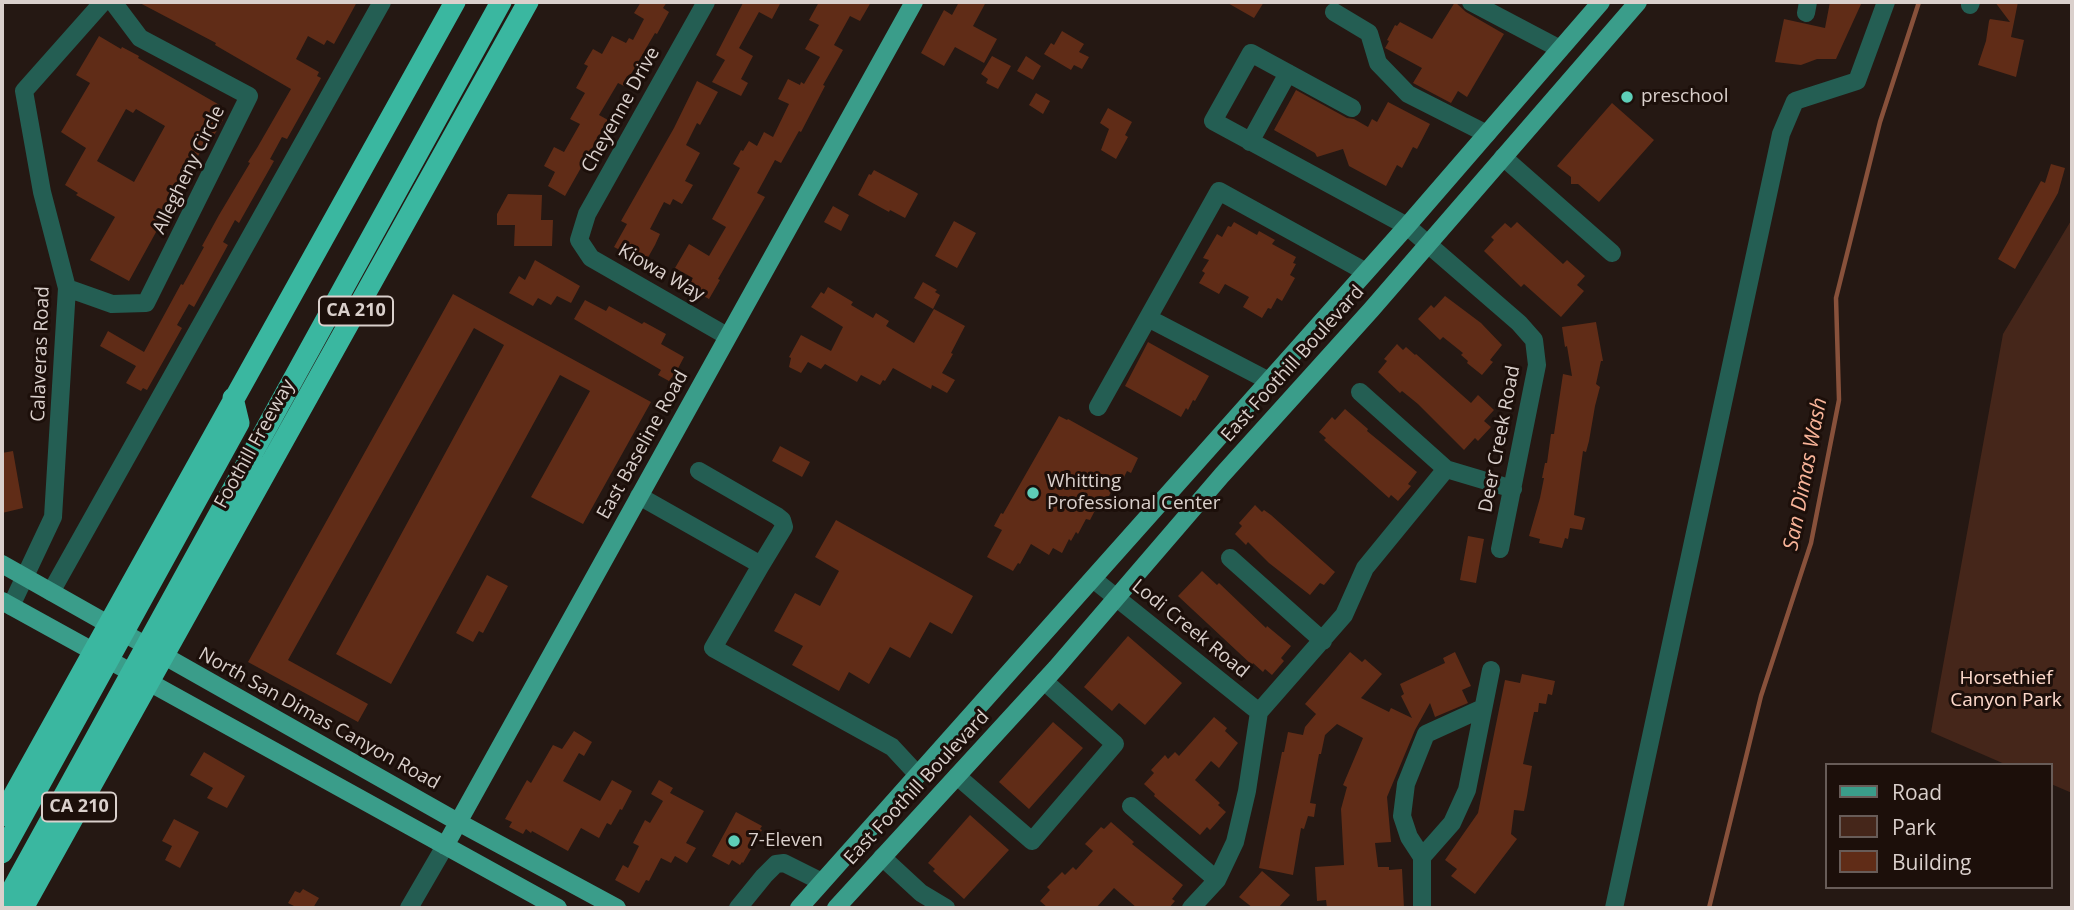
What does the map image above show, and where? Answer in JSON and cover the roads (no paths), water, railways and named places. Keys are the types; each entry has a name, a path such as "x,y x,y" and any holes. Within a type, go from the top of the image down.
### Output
{"highway":[{"name":"CA 210","path":"2,816 80,694 135,594 233,398 455,2"},
{"path":"175,615 501,2"},
{"name":"Foothill Freeway","path":"15,903 175,615 528,2"},
{"path":"2,853 80,694"}],"main road":[{"name":"East Baseline Road","path":"445,846 914,2"},
{"name":"East Foothill Boulevard","path":"799,908 1407,226 1601,2"},
{"name":"East Foothill Boulevard","path":"836,908 1118,598 1222,475 1371,310 1638,2"},
{"name":"North San Dimas Canyon Road","path":"2,565 458,822 617,908"},
{"path":"6,604 558,908"}],"street":[{"name":"Calaveras Road","path":"6,604 25,577 53,517 67,288 42,192 24,91 103,2"},
{"name":"Allegheny Circle","path":"67,288 112,304 146,303 249,96 140,38 113,2"},
{"path":"51,592 382,2"},
{"name":"Cheyenne Drive","path":"579,240 587,214 706,2"},
{"path":"1471,2 1560,49"},
{"path":"1614,908 1781,134 1795,101 1857,81 1885,2"},
{"path":"1334,12 1369,33 1378,63 1408,94 1487,134"},
{"name":"Deer Creek Road","path":"1288,73 1251,53 1213,121 1407,226 1519,323 1534,340 1537,365 1500,549"},
{"path":"1250,142 1288,73 1352,108"},
{"path":"1503,157 1612,253"},
{"path":"1098,407 1219,191 1366,272"},
{"name":"Kiowa Way","path":"579,240 591,258 727,336"},
{"path":"1148,318 1269,381"},
{"path":"1360,391 1446,470 1513,489"},
{"path":"1191,908 1217,880 1235,842 1247,791 1259,712 1344,615 1365,568 1446,470"},
{"path":"699,471 778,516 783,527 713,648 892,747 918,775"},
{"path":"639,496 761,565"},
{"path":"1230,558 1322,641"},
{"name":"Lodi Creek Road","path":"1093,579 1259,712"},
{"path":"1422,857 1452,822 1467,790 1491,670"},
{"path":"957,776 1032,841 1115,744 1044,681"},
{"path":"1422,908 1422,857 1409,837 1402,816 1406,784 1426,734 1483,708"},
{"path":"1131,806 1217,880"},
{"name":"East Baseline Road","path":"408,908 445,846"},
{"path":"882,857 921,893 946,908"},
{"path":"738,908 776,864 784,863 822,882"}],"waterway":[{"name":"San Dimas Wash","path":"1709,908 1761,696 1811,543 1839,400 1836,298 1880,122 1919,2"}],"place":[{"name":"preschool","path":"1627,97"},
{"name":"Whitting Professional Center","path":"1033,493"},
{"name":"7-Eleven","path":"734,841"}],"park label":[{"name":"Horsethief Canyon Park","path":"2006,690"}]}
